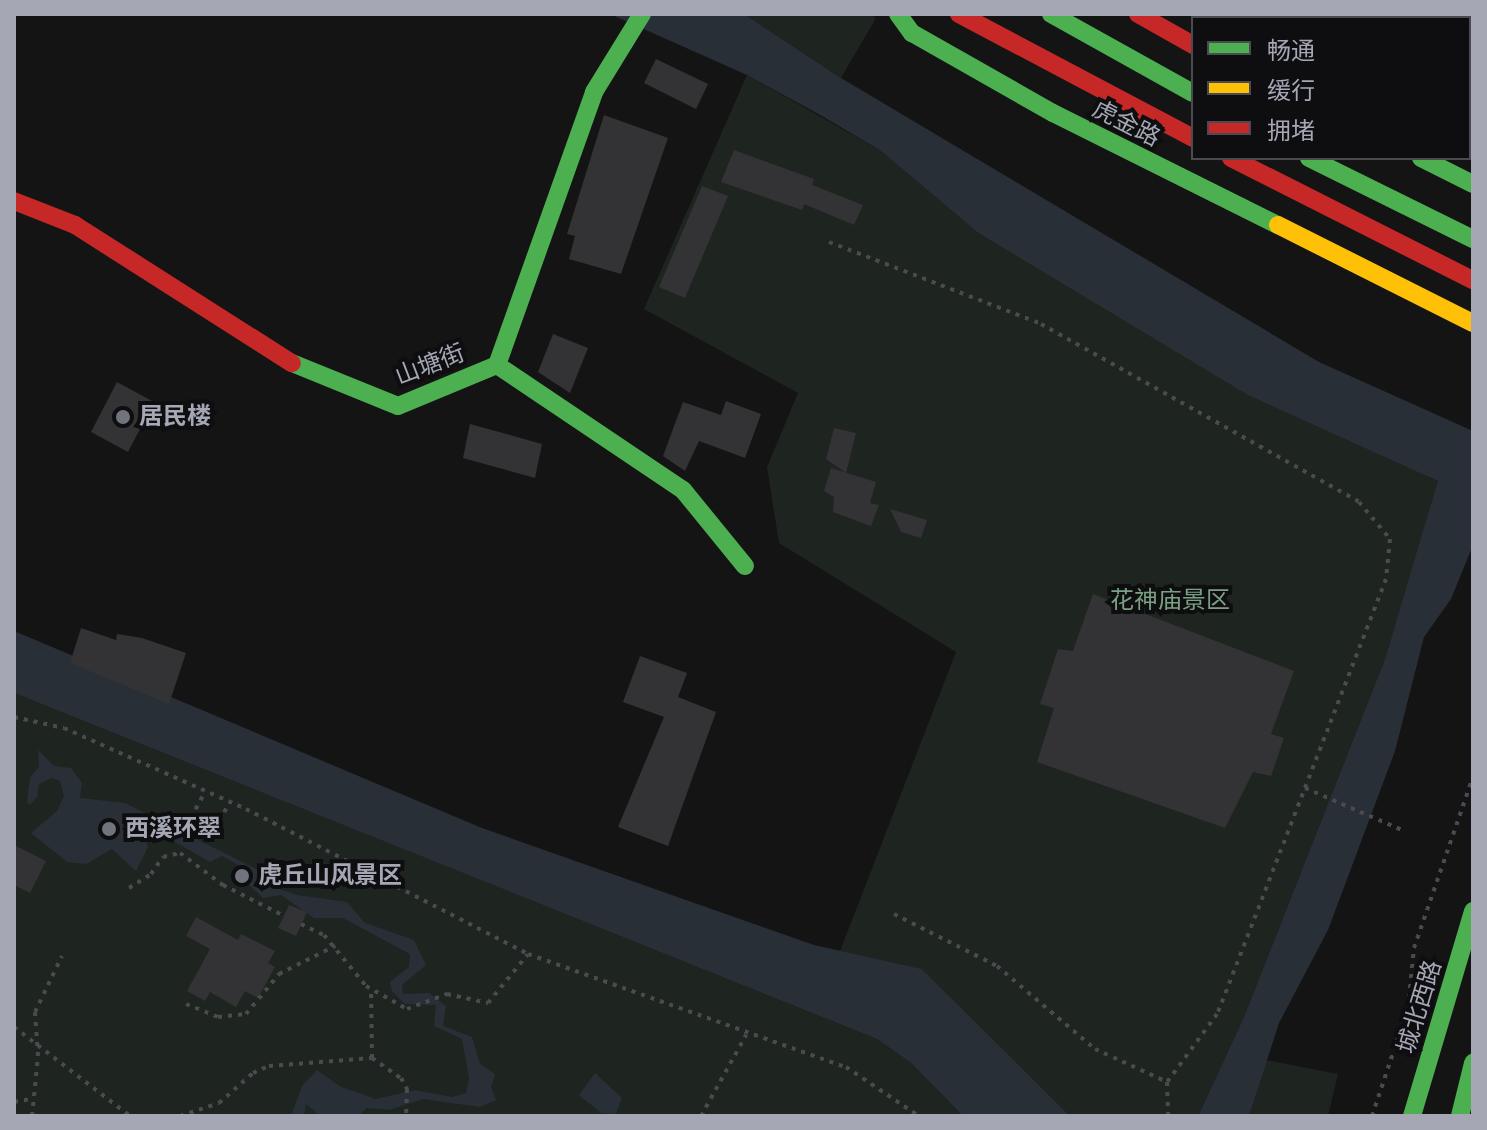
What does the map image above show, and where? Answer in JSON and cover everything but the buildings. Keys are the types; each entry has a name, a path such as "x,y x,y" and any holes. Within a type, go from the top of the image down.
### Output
{"main road":[{"path":"497,365 594,92 642,14"},
{"name":"虎金路","path":"898,14 912,33 1053,113 1473,323"},
{"name":"虎金路","path":"959,14 1191,137"},
{"path":"1051,14 1191,92"},
{"path":"1138,14 1191,44"},
{"path":"1235,160 1473,280"},
{"path":"1313,160 1473,239"},
{"path":"1425,160 1473,184"},
{"name":"山塘街","path":"14,201 75,225 298,367 398,406 497,365 683,490 745,566"},
{"name":"城北西路","path":"1412,1116 1473,911"},
{"path":"1453,1116 1472,1065"},
{"path":"1460,1116 1472,1065"}],"path":[{"path":"829,242 1041,324 1359,502 1390,539 1386,579 1217,1014 1167,1082 1168,1116"},
{"path":"14,717 64,728 230,802 528,954 746,1035 846,1067 919,1116"},
{"path":"1372,1116 1408,1008 1414,948 1473,777"},
{"path":"1305,788 1402,830"},
{"path":"191,818 205,792"},
{"path":"196,830 209,838 230,802"},
{"path":"129,888 151,874 163,857 180,853 223,885 284,916"},
{"path":"894,914 997,966 1095,1049 1167,1082"},
{"path":"301,924 335,946 371,989 407,1009 422,1007 447,994 488,1003 528,954"},
{"path":"186,1004 218,1017 246,1014 279,974 335,946"},
{"path":"32,1116 38,998 62,956"},
{"path":"371,989 372,1058"},
{"path":"14,1027 130,1116"},
{"path":"701,1116 746,1035"},
{"path":"180,1116 219,1103 253,1073 269,1066 372,1058 395,1072 407,1089 406,1116"},
{"path":"14,1102 32,1099"}],"green space":[{"path":"744,14 869,14 876,18 841,78"},
{"name":"花神庙景区","path":"747,75 881,151 977,232 1439,482 1385,659 1244,1017 1198,1116 1070,1116 922,969 840,951 956,652 779,543 767,467 798,393 644,309"},
{"name":"虎丘山风景区","path":"14,693 877,1039 911,1063 963,1116 14,1116"},
{"path":"1266,1060 1338,1074 1328,1116 1249,1116"}],"shaded area":[{"path":"610,14 744,14 841,78 1319,362 1473,431 1473,545 1451,599 1424,637 1395,751 1328,930 1279,1023 1249,1116 1198,1116 1244,1017 1385,659 1438,481 1248,395 977,232 881,151 747,75"},
{"path":"14,631 482,828 814,945 922,969 1070,1116 963,1116 911,1063 877,1039 14,693"},
{"path":"38,750 54,766 71,768 82,783 80,798 125,803 262,872 259,882 297,895 347,902 365,923 414,940 426,965 402,985 403,994 429,993 446,1006 443,1026 472,1037 480,1064 495,1074 491,1087 496,1100 480,1107 423,1099 389,1110 367,1108 358,1116 320,1116 306,1104 304,1116 291,1116 302,1086 317,1070 341,1087 376,1099 415,1090 452,1097 466,1093 469,1078 462,1039 434,1026 436,1005 405,1004 392,991 390,982 409,967 410,954 343,918 314,918 281,895 263,898 246,882 251,872 222,856 210,862 152,829 144,835 148,847 136,871 112,849 86,864 67,862 31,833 57,811 64,796 60,781 52,778 39,784 37,797 30,805 27,802 30,777 39,767"},
{"path":"595,1073 622,1098 616,1114 601,1113 579,1095"}],"traffic: fast":[{"path":"497,365 594,92 642,14"},
{"path":"898,14 912,33 1053,113 1278,225"},
{"path":"1051,14 1191,92"},
{"path":"1313,160 1473,239"},
{"path":"1425,160 1473,184"},
{"path":"292,363 398,406 497,365 683,490 745,566"},
{"path":"1412,1116 1473,911"},
{"path":"1460,1116 1473,1063"}],"traffic: slow":[{"path":"1278,225 1473,323"}],"traffic: jam":[{"path":"959,14 1191,137"},
{"path":"1138,14 1191,44"},
{"path":"1235,160 1473,280"},
{"path":"14,201 75,225 292,363"}],"place":[{"name":"居民楼","path":"123,417"},
{"name":"西溪环翠","path":"109,829"},
{"name":"虎丘山风景区","path":"242,876"}]}
